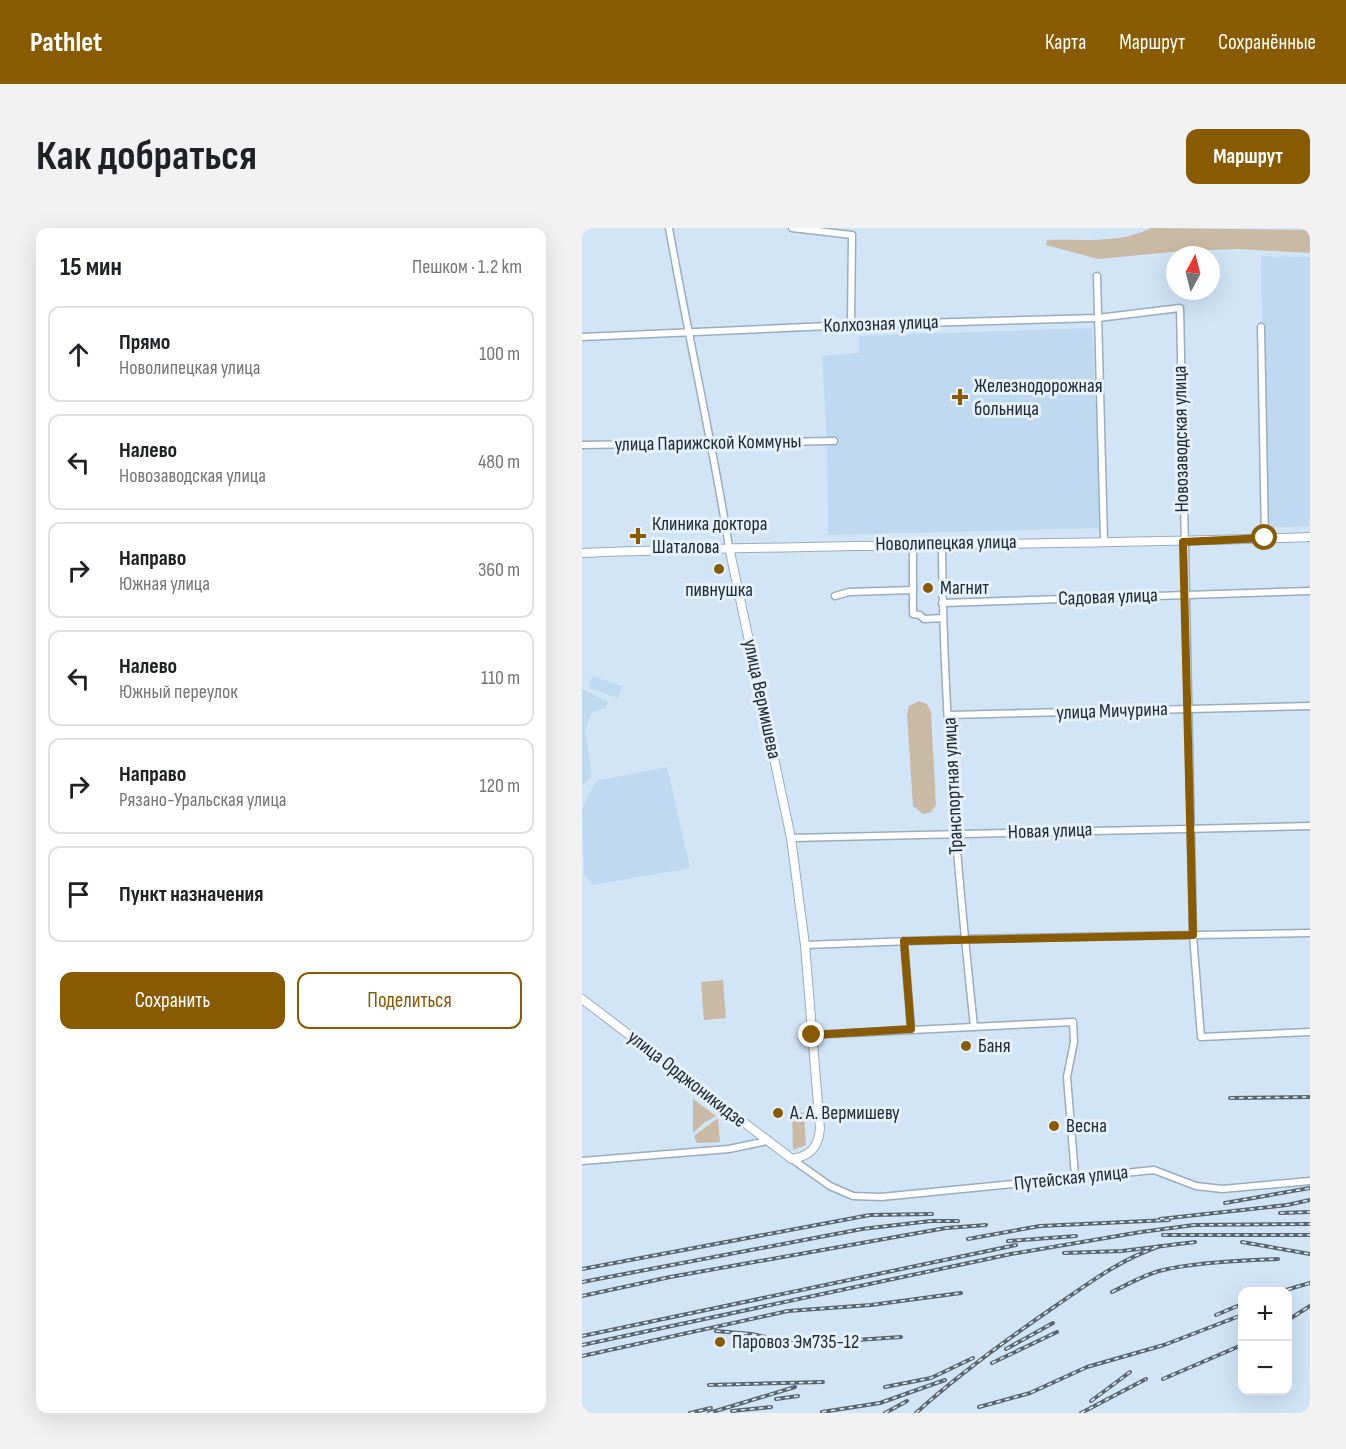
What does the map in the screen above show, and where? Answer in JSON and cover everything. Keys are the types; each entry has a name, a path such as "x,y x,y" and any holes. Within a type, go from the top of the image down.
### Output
{"street":[{"name":"улица Вермишева","path":"669,228 688,331 713,443 729,547 791,838 805,945 819,1140 815,1149 806,1157 792,1159"},
{"path":"792,228 852,235 851,325"},
{"path":"1097,276 1104,540"},
{"name":"Колхозная улица","path":"582,337 688,331 1098,318 1180,308"},
{"name":"Новозаводская улица","path":"1180,308 1184,594 1189,709 1193,935 1201,1037 1310,1032"},
{"path":"1261,327 1265,538"},
{"name":"улица Парижской Коммуны","path":"582,446 834,441"},
{"name":"Новолипецкая улица","path":"582,553 729,547 1104,540 1183,542 1310,537"},
{"path":"913,544 913,614 920,615 924,619 943,618"},
{"name":"Транспортная улица","path":"942,544 942,603 954,834 974,1027"},
{"path":"835,596 849,592 913,590"},
{"name":"Садовая улица","path":"942,603 1310,591"},
{"name":"улица Мичурина","path":"949,715 1310,706"},
{"name":"Новая улица","path":"791,838 1310,826"},
{"path":"805,945 965,939 1310,933"},
{"path":"904,941 911,1029"},
{"name":"улица Орджоникидзе","path":"582,999 792,1159"},
{"path":"812,1035 1073,1022 1074,1042 1067,1077 1075,1176"},
{"path":"582,1161 729,1149 767,1141"},
{"name":"Путейская улица","path":"792,1159 830,1186 853,1196 881,1197 1075,1176 1155,1170 1196,1186 1222,1189 1310,1181"}],"shaded area":[{"path":"1151,228 1310,230 1310,253 1220,250 1220,246 1166,246 1166,253 1098,259 1046,245 1047,240 1114,239"},
{"path":"1261,256 1310,257 1310,526 1265,528"},
{"name":"Железнодорожная больница","path":"1092,328 1102,528 828,535 827,441 822,356 859,353 859,336"},
{"path":"592,676 622,686 618,698 589,688"},
{"path":"582,689 608,702 605,708 592,712 585,730 592,777 582,785"},
{"path":"919,701 927,704 931,712 936,805 931,812 923,814 913,806 907,714 909,706"},
{"path":"667,767 690,868 593,885 584,875 582,809 596,781"},
{"path":"723,980 726,1018 704,1020 701,982"},
{"path":"693,1099 716,1116 693,1133"},
{"path":"804,1112 806,1145 793,1150 792,1115"},
{"path":"718,1118 720,1142 697,1143 694,1136"}],"railway":[{"path":"1230,1098 1310,1097"},
{"path":"1225,1203 1310,1188"},
{"path":"1160,1219 1287,1205 1310,1200"},
{"path":"1280,1213 1310,1212"},
{"path":"582,1269 870,1215 932,1214"},
{"path":"968,1239 1040,1226 1169,1220"},
{"path":"582,1282 862,1229 931,1221 958,1221"},
{"path":"582,1345 1011,1254 1141,1232 1194,1225 1310,1224"},
{"path":"582,1296 670,1277 946,1228 986,1225"},
{"path":"1163,1235 1310,1235"},
{"path":"1008,1241 1076,1236"},
{"path":"1064,1253 1122,1251 1195,1242"},
{"path":"1242,1242 1310,1254"},
{"path":"582,1336 1016,1245"},
{"path":"916,1413 983,1358 1080,1289 1117,1265 1160,1246"},
{"path":"1112,1292 1147,1275 1171,1268 1218,1262 1278,1259"},
{"path":"1292,1288 1310,1283"},
{"path":"582,1356 788,1311 871,1305 961,1293"},
{"path":"1216,1315 1238,1306"},
{"path":"1292,1317 1310,1306"},
{"path":"979,1407 1030,1393 1087,1367 1164,1345 1238,1317"},
{"path":"1006,1349 1053,1323"},
{"path":"716,1331 752,1334 796,1344 901,1337"},
{"path":"992,1363 1057,1332"},
{"path":"1163,1379 1238,1347"},
{"path":"885,1387 931,1378 973,1358"},
{"path":"1091,1401 1130,1372"},
{"path":"1081,1413 1146,1379"},
{"path":"822,1412 880,1403 945,1380"},
{"path":"709,1385 823,1382"},
{"path":"709,1413 795,1387"},
{"path":"776,1399 798,1396"},
{"path":"885,1413 907,1401"},
{"path":"732,1411 771,1407"},
{"path":"690,1413 711,1408"}],"place":[{"name":"Железнодорожная больница","path":"960,397"},
{"name":"Клиника доктора Шаталова","path":"638,536"},
{"name":"пивнушка","path":"719,569"},
{"name":"Магнит","path":"928,588"},
{"name":"Баня","path":"966,1046"},
{"name":"А. А. Вермишеву","path":"778,1113"},
{"name":"Весна","path":"1054,1126"},
{"name":"Паровоз Эм735-12","path":"720,1342"}],"route":[{"path":"812,1035 911,1029 904,941 1193,935 1183,542 1265,538"}]}
